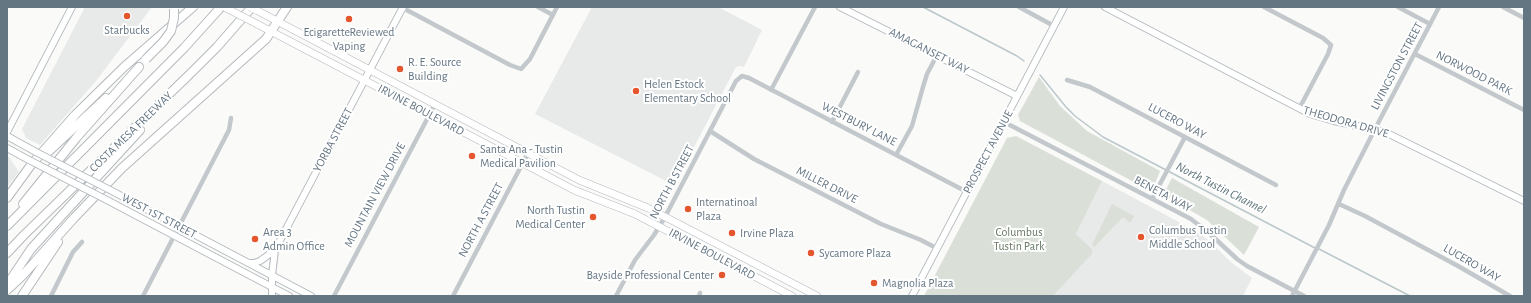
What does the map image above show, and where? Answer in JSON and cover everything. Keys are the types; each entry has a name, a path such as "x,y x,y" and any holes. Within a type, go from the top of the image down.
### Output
{"highway":[{"path":"7,198 30,163 75,114 124,67 193,7"},
{"name":"COSTA MESA FREEWAY","path":"7,225 223,7"},
{"name":"COSTA MESA FREEWAY","path":"7,253 217,47 251,7"},
{"path":"7,290 23,275 74,218 122,168 266,39 288,7"},
{"path":"7,225 77,137 163,42 170,30 174,18 174,8"},
{"path":"30,163 60,142 139,67"},
{"path":"7,285 20,264 37,242 194,70"},
{"path":"22,296 74,218"}],"main road":[{"path":"7,132 72,7"},
{"name":"IRVINE BOULEVARD","path":"223,7 574,190 622,209 659,226 792,296"},
{"name":"IRVINE BOULEVARD","path":"251,7 580,180 635,202 817,296"},
{"name":"AMAGANSET WAY","path":"840,7 1017,96"},
{"name":"PROSPECT AVENUE","path":"912,296 1064,7"},
{"name":"THEODORA DRIVE","path":"1105,7 1299,109 1322,118 1375,129 1398,138 1524,201"},
{"name":"YORBA STREET","path":"272,296 272,275 275,250 403,8"},
{"name":"WEST 1ST STREET","path":"7,136 311,296"},
{"name":"WEST 1ST STREET","path":"7,148 30,163 103,198 289,296"},
{"path":"249,263 260,261 275,250"},
{"path":"747,272 753,263"}],"street":[{"path":"538,7 552,15"},
{"path":"403,8 521,69 526,65 557,7"},
{"path":"771,90 814,7"},
{"path":"1019,7 1054,26"},
{"path":"1264,7 1323,38 1331,45 1328,54 1299,109"},
{"path":"1398,7 1430,24"},
{"name":"LIVINGSTON STREET","path":"1293,294 1320,243 1375,129 1439,7"},
{"path":"1503,7 1524,18"},
{"name":"NORWOOD PARK","path":"1415,54 1524,110"},
{"path":"896,155 914,122 927,74 937,55"},
{"path":"832,122 858,72"},
{"name":"WESTBURY LANE","path":"742,76 967,192"},
{"name":"NORTH B STREET","path":"616,296 635,260 665,217 736,81 742,76"},
{"name":"LUCERO WAY","path":"1067,80 1090,87 1276,185"},
{"name":"MOUNTAIN VIEW DRIVE","path":"334,296 435,104"},
{"path":"143,296 229,130 231,118"},
{"name":"BENETA WAY","path":"1004,122 1190,220 1209,233 1247,266 1293,294 1304,296"},
{"name":"MILLER DRIVE","path":"710,131 754,159 881,224 921,240 938,249"},
{"path":"1152,199 1185,137"},
{"name":"NORTH A STREET","path":"453,296 528,153"},
{"name":"LUCERO WAY","path":"1339,204 1365,216 1458,266 1510,296"},
{"path":"50,296 73,252 82,242"}],"shaded area":[{"path":"85,7 152,7 96,81 40,145 26,138 22,129"},
{"name":"Helen Estock Elementary School","path":"592,7 718,7 762,30 744,67 736,67 674,185 535,114"},
{"path":"7,156 19,172 7,187"},
{"name":"Columbus Tustin Middle School","path":"1102,181 1192,229 1207,239 1232,263 1252,278 1243,296 1057,296 1055,294 1092,254 1092,249 1076,234"}],"green space":[{"path":"1039,77 1060,106 1087,131 1160,171 1154,186 1145,188 1020,121 1018,115"},
{"name":"Columbus Tustin Park","path":"1016,136 1102,181 1076,234 1092,249 1092,254 1055,294 1057,296 924,296 1007,138"},
{"path":"1172,178 1259,227 1244,255 1207,220 1163,195"},
{"path":"1112,204 1134,216 1130,223 1123,217 1094,247 1092,245"}],"waterway":[{"name":"North Tustin Channel","path":"923,7 1024,61"},
{"name":"North Tustin Channel","path":"1040,75 1075,116 1103,137 1315,248"},
{"name":"North Tustin Channel","path":"1319,249 1410,296"}],"place":[{"name":"Starbucks","path":"127,16"},
{"name":"EcigaretteReviewed Vaping","path":"349,19"},
{"name":"R. E. Source Building","path":"400,69"},
{"name":"Helen Estock Elementary School","path":"636,91"},
{"name":"Santa Ana - Tustin Medical Pavilion","path":"472,156"},
{"name":"Internatinoal Plaza","path":"688,209"},
{"name":"North Tustin Medical Center","path":"593,217"},
{"name":"Irvine Plaza","path":"732,233"},
{"name":"Columbus Tustin Middle School","path":"1141,237"},
{"name":"Area 3 Admin Office","path":"255,239"},
{"name":"Sycamore Plaza","path":"811,253"},
{"name":"Bayside Professional Center","path":"722,275"},
{"name":"Magnolia Plaza","path":"874,283"}]}
